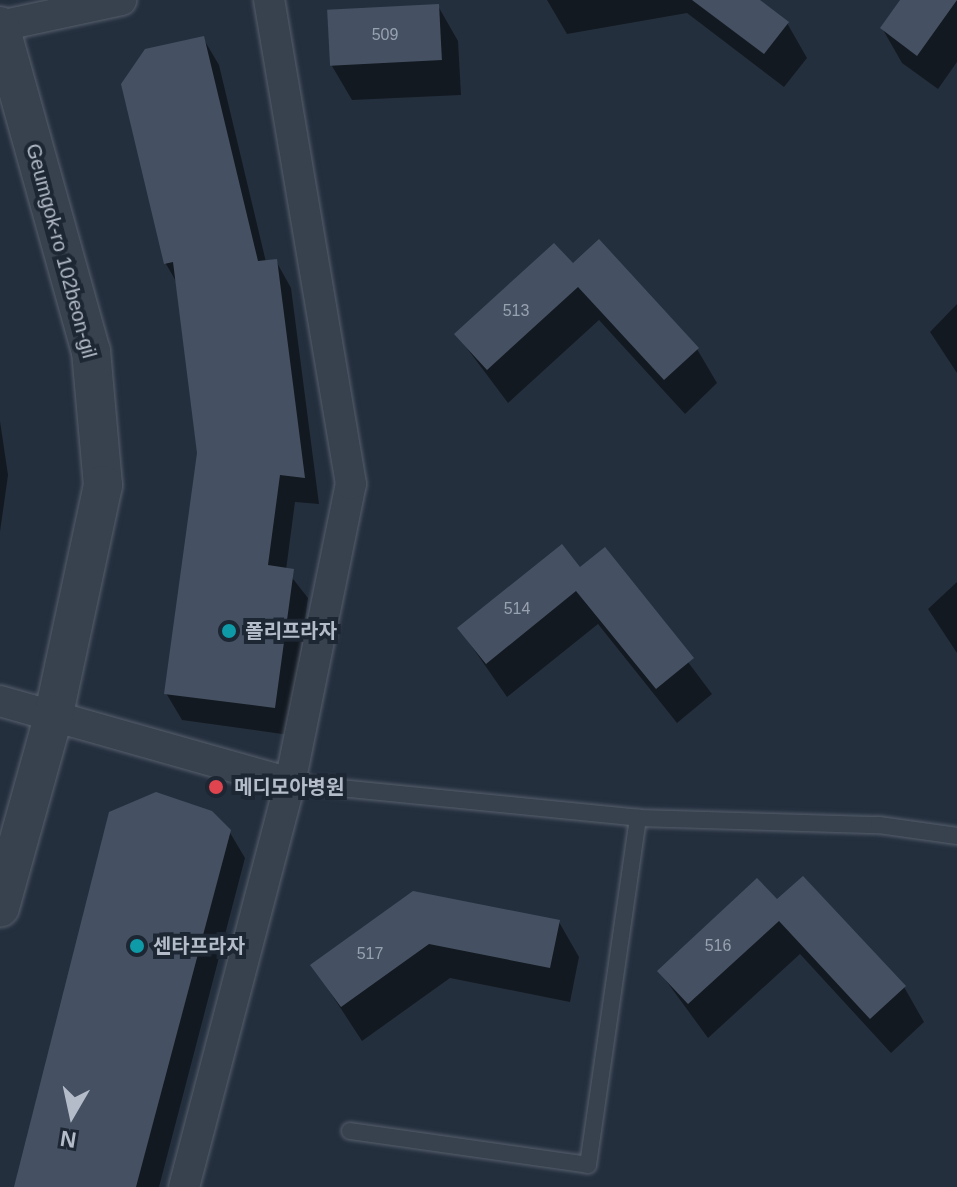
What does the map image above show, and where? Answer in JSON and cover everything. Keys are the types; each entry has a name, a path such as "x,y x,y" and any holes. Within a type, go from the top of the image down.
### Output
{"street":[{"path":"0,26 121,0"},
{"path":"184,1187 290,783 351,484 269,0"},
{"name":"Geumgok-ro 102beon-gil","path":"0,26 91,351 103,485 54,714 0,908"},
{"path":"0,701 290,783"}],"lane":[{"path":"290,783 638,818 879,825 957,836"},
{"path":"350,1131 588,1165 638,818"}],"building":[{"path":"692,0 760,0 789,22 764,54"},
{"path":"900,0 957,0 917,56 880,28"},
{"path":"439,4 442,60 330,66 327,10"},
{"path":"204,36 258,261 277,259 305,478 280,475 268,565 294,569 275,708 164,694 197,453 173,262 164,264 121,84 145,49"},
{"path":"599,239 699,348 664,380 578,287 487,370 454,334 554,243 573,263"},
{"path":"562,544 580,567 605,547 694,658 656,689 576,591 486,664 457,628"},
{"name":"센타프라자","path":"156,792 212,811 231,830 136,1187 14,1187 109,812"},
{"path":"803,876 906,986 870,1019 779,921 688,1004 657,971 757,878 777,899"},
{"path":"413,891 560,920 550,968 429,944 341,1007 310,965"}],"place":[{"name":"폴리프라자","path":"229,631"},
{"name":"메디모아병원","path":"216,787"},
{"name":"센타프라자","path":"137,946"}]}
